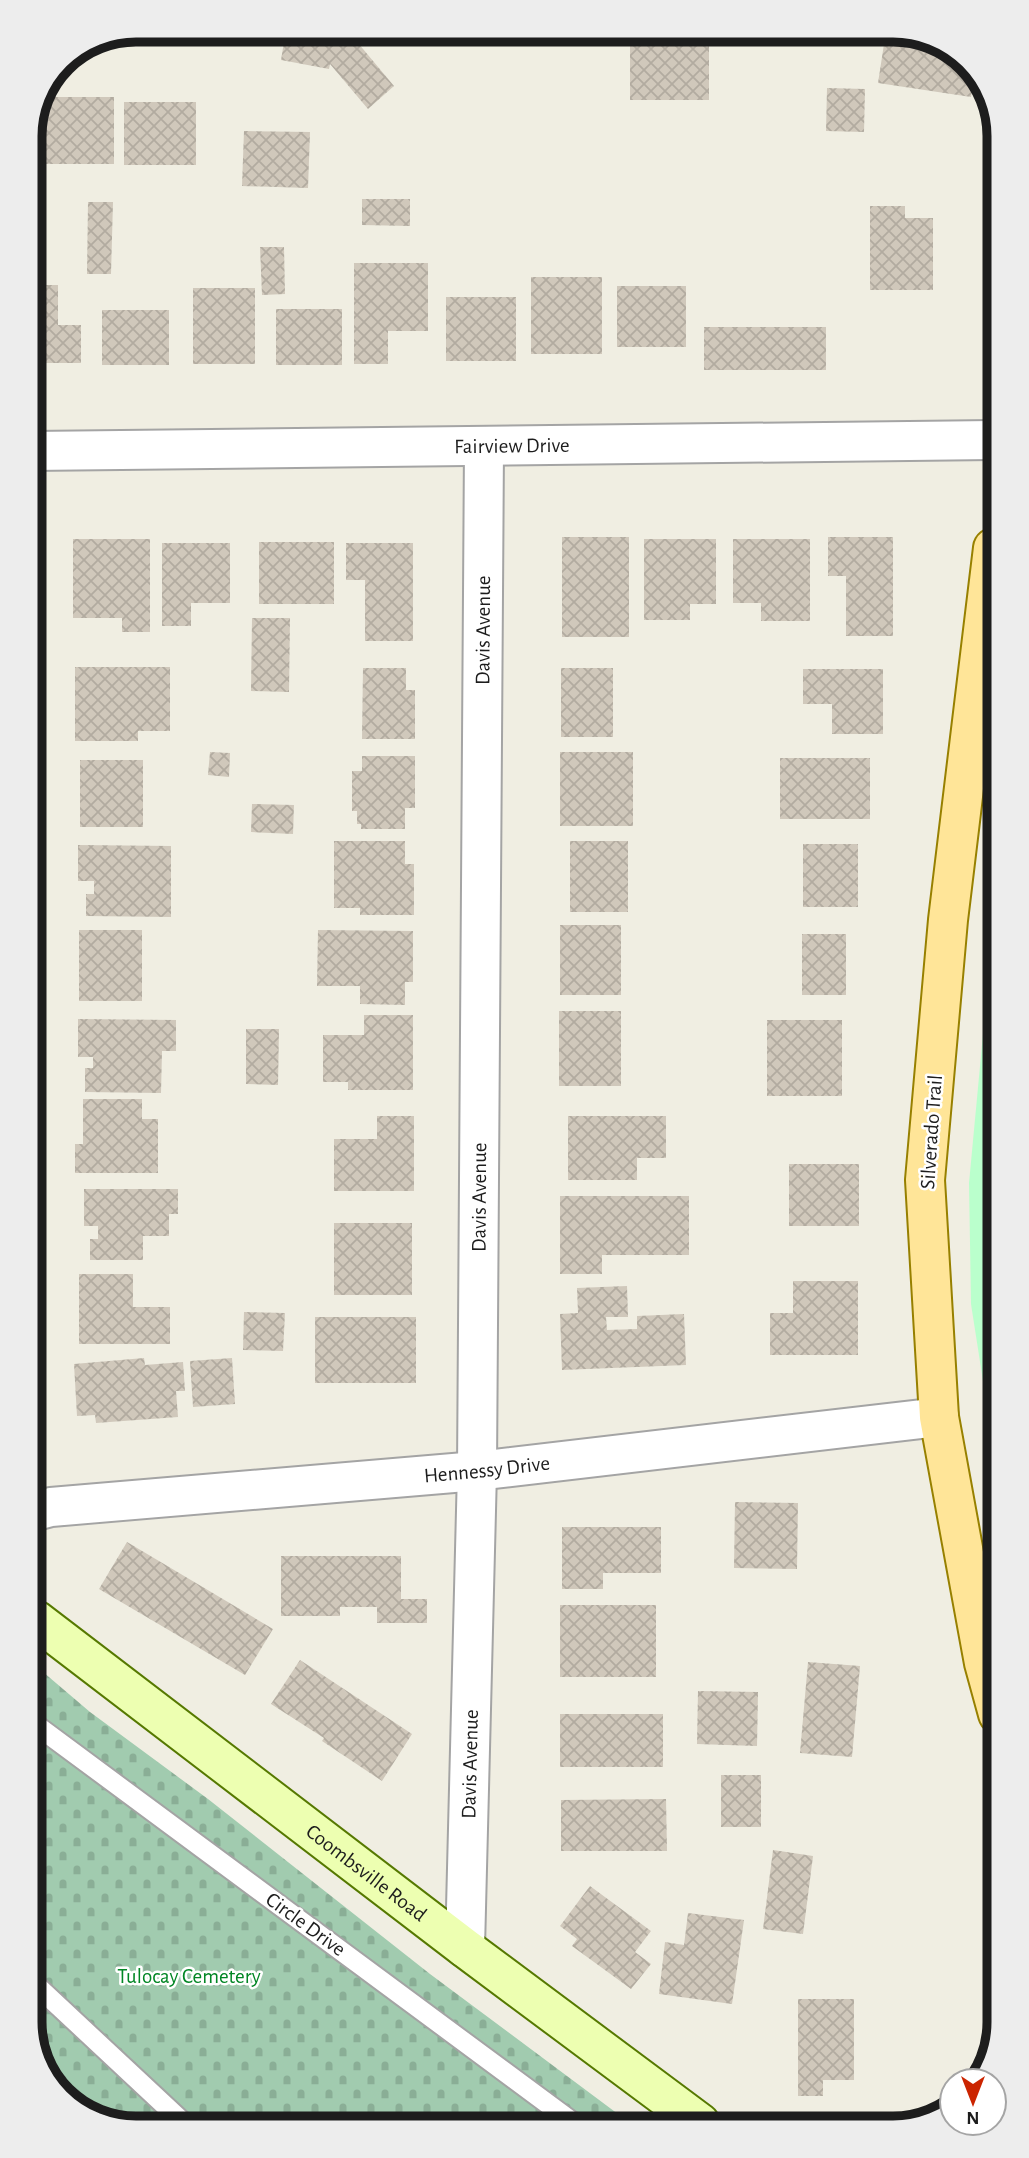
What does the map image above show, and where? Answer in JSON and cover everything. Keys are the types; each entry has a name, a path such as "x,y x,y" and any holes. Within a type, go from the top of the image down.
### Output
{"main road":[{"name":"Silverado Trail","path":"987,598 948,920 925,1181 939,1417 987,1674"}],"street":[{"name":"Fairview Drive","path":"42,451 987,440"},
{"name":"Davis Avenue","path":"465,1948 477,1471 484,447"},
{"name":"Hennessy Drive","path":"42,1509 477,1471 939,1417"},
{"name":"Coombsville Road","path":"42,1625 465,1948 691,2116"}],"lane":[{"name":"Circle Drive","path":"42,1729 564,2116"},
{"path":"42,1991 176,2116"}],"green space":[{"path":"987,992 987,1407 971,1304 969,1183"},
{"name":"Tulocay Cemetery","path":"42,1671 90,1712 208,1799 430,1974 621,2116 130,2116 100,2109 79,2096 62,2079 49,2058 42,2022"}],"building":[{"path":"284,42 358,42 394,86 368,109 330,64 329,69 281,60"},
{"path":"630,42 709,42 709,100 630,100"},
{"path":"884,42 899,42 923,47 945,58 955,65 973,87 971,97 878,83"},
{"path":"827,88 865,89 864,132 826,131"},
{"path":"51,97 114,97 114,164 42,164 42,130"},
{"path":"124,102 196,102 196,165 124,165"},
{"path":"244,131 310,132 308,188 242,186"},
{"path":"362,199 410,199 410,226 362,225"},
{"path":"88,202 113,202 111,274 87,274"},
{"path":"870,206 905,206 905,218 933,218 933,290 870,290"},
{"path":"260,247 284,247 285,294 262,295"},
{"path":"354,263 428,263 428,331 388,331 388,364 354,364"},
{"path":"531,277 602,277 602,354 531,354"},
{"path":"42,285 58,285 58,325 81,325 81,363 42,363"},
{"path":"617,286 686,286 686,347 617,347"},
{"path":"193,288 255,288 255,364 193,364"},
{"path":"446,297 516,297 516,361 446,361"},
{"path":"276,309 342,309 342,365 276,365"},
{"path":"102,310 169,310 169,365 102,365"},
{"path":"704,327 826,327 826,370 704,370"},
{"path":"562,537 629,537 629,637 562,637"},
{"path":"828,537 893,537 893,636 846,636 846,576 828,576"},
{"path":"73,539 150,539 150,632 122,632 122,618 73,618"},
{"path":"644,539 716,539 716,604 690,604 690,620 644,620"},
{"path":"733,539 810,539 810,621 761,621 761,603 733,603"},
{"path":"259,542 334,542 334,604 259,604"},
{"path":"162,543 230,543 230,603 191,603 191,626 162,626"},
{"path":"346,543 413,543 413,641 365,641 365,580 346,580"},
{"path":"252,618 290,618 289,692 251,691"},
{"path":"75,667 170,667 170,731 138,731 138,741 75,741"},
{"path":"363,668 406,668 406,690 415,690 415,739 362,739"},
{"path":"561,668 613,668 613,737 561,737"},
{"path":"803,669 883,669 883,734 832,734 832,704 803,704"},
{"path":"210,752 230,753 229,777 208,775"},
{"path":"560,752 633,752 633,826 560,826"},
{"path":"362,756 415,756 415,808 405,808 405,829 361,829 361,824 357,824 357,811 352,811 352,771 362,771"},
{"path":"780,758 870,758 870,819 780,819"},
{"path":"80,760 143,760 143,827 80,827"},
{"path":"252,804 294,805 293,834 251,832"},
{"path":"334,841 405,841 405,864 414,864 414,915 360,915 360,908 334,908"},
{"path":"570,841 628,841 628,912 570,912"},
{"path":"803,844 858,844 858,907 803,907"},
{"path":"78,845 171,846 171,917 86,916 86,894 94,894 94,881 78,881"},
{"path":"560,925 621,925 621,995 560,995"},
{"path":"79,930 142,930 142,1001 79,1001"},
{"path":"318,930 413,931 413,982 405,982 405,1005 360,1004 360,986 317,986"},
{"path":"802,934 846,934 846,995 802,995"},
{"path":"559,1011 621,1011 621,1086 559,1086"},
{"path":"364,1015 413,1015 413,1090 348,1090 348,1082 323,1082 323,1035 364,1035"},
{"path":"78,1019 176,1020 176,1051 162,1051 161,1093 85,1092 85,1068 93,1068 93,1057 78,1057"},
{"path":"767,1020 842,1020 842,1096 767,1096"},
{"path":"246,1029 279,1029 278,1085 246,1084"},
{"path":"83,1099 142,1099 142,1119 158,1119 158,1173 75,1173 75,1144 83,1144"},
{"path":"377,1116 414,1116 414,1191 334,1191 334,1139 377,1139"},
{"path":"568,1116 666,1116 666,1158 637,1158 637,1180 568,1180"},
{"path":"789,1164 859,1164 859,1226 789,1226"},
{"path":"84,1189 178,1189 178,1214 169,1214 169,1236 143,1236 143,1260 90,1260 90,1239 98,1239 98,1226 84,1226"},
{"path":"560,1196 689,1196 689,1255 602,1255 602,1274 560,1274"},
{"path":"334,1223 412,1223 412,1295 334,1295"},
{"path":"79,1274 133,1274 133,1307 170,1307 170,1344 79,1344"},
{"path":"793,1281 858,1281 858,1355 770,1355 770,1313 793,1313"},
{"path":"627,1286 628,1317 606,1317 607,1330 637,1329 637,1316 684,1314 686,1365 562,1370 560,1314 578,1313 577,1288"},
{"path":"244,1312 285,1313 283,1351 243,1350"},
{"path":"315,1317 416,1317 416,1383 315,1383"},
{"path":"144,1358 145,1365 183,1362 185,1391 176,1391 178,1417 96,1423 95,1415 77,1416 74,1364"},
{"path":"232,1358 235,1404 193,1407 190,1361"},
{"path":"735,1502 798,1503 797,1569 734,1568"},
{"path":"562,1527 661,1527 661,1573 603,1573 603,1589 562,1589"},
{"path":"127,1542 273,1629 245,1675 99,1589"},
{"path":"281,1556 401,1556 401,1599 427,1599 427,1623 377,1623 377,1607 340,1607 340,1616 281,1616"},
{"path":"560,1605 656,1605 656,1677 560,1677"},
{"path":"300,1660 412,1734 382,1781 322,1741 324,1738 271,1704"},
{"path":"808,1662 860,1666 852,1757 800,1753"},
{"path":"698,1691 758,1692 757,1746 697,1744"},
{"path":"560,1714 663,1714 663,1767 560,1767"},
{"path":"721,1775 761,1775 761,1827 721,1827"},
{"path":"666,1799 667,1851 561,1851 561,1800"},
{"path":"773,1850 813,1856 803,1934 763,1929"},
{"path":"590,1886 651,1931 635,1952 651,1964 631,1989 572,1946 577,1939 560,1926"},
{"path":"688,1913 744,1920 732,2004 659,1994 665,1942 684,1945"},
{"path":"798,1999 854,1999 854,2080 823,2080 823,2096 798,2096"}]}
